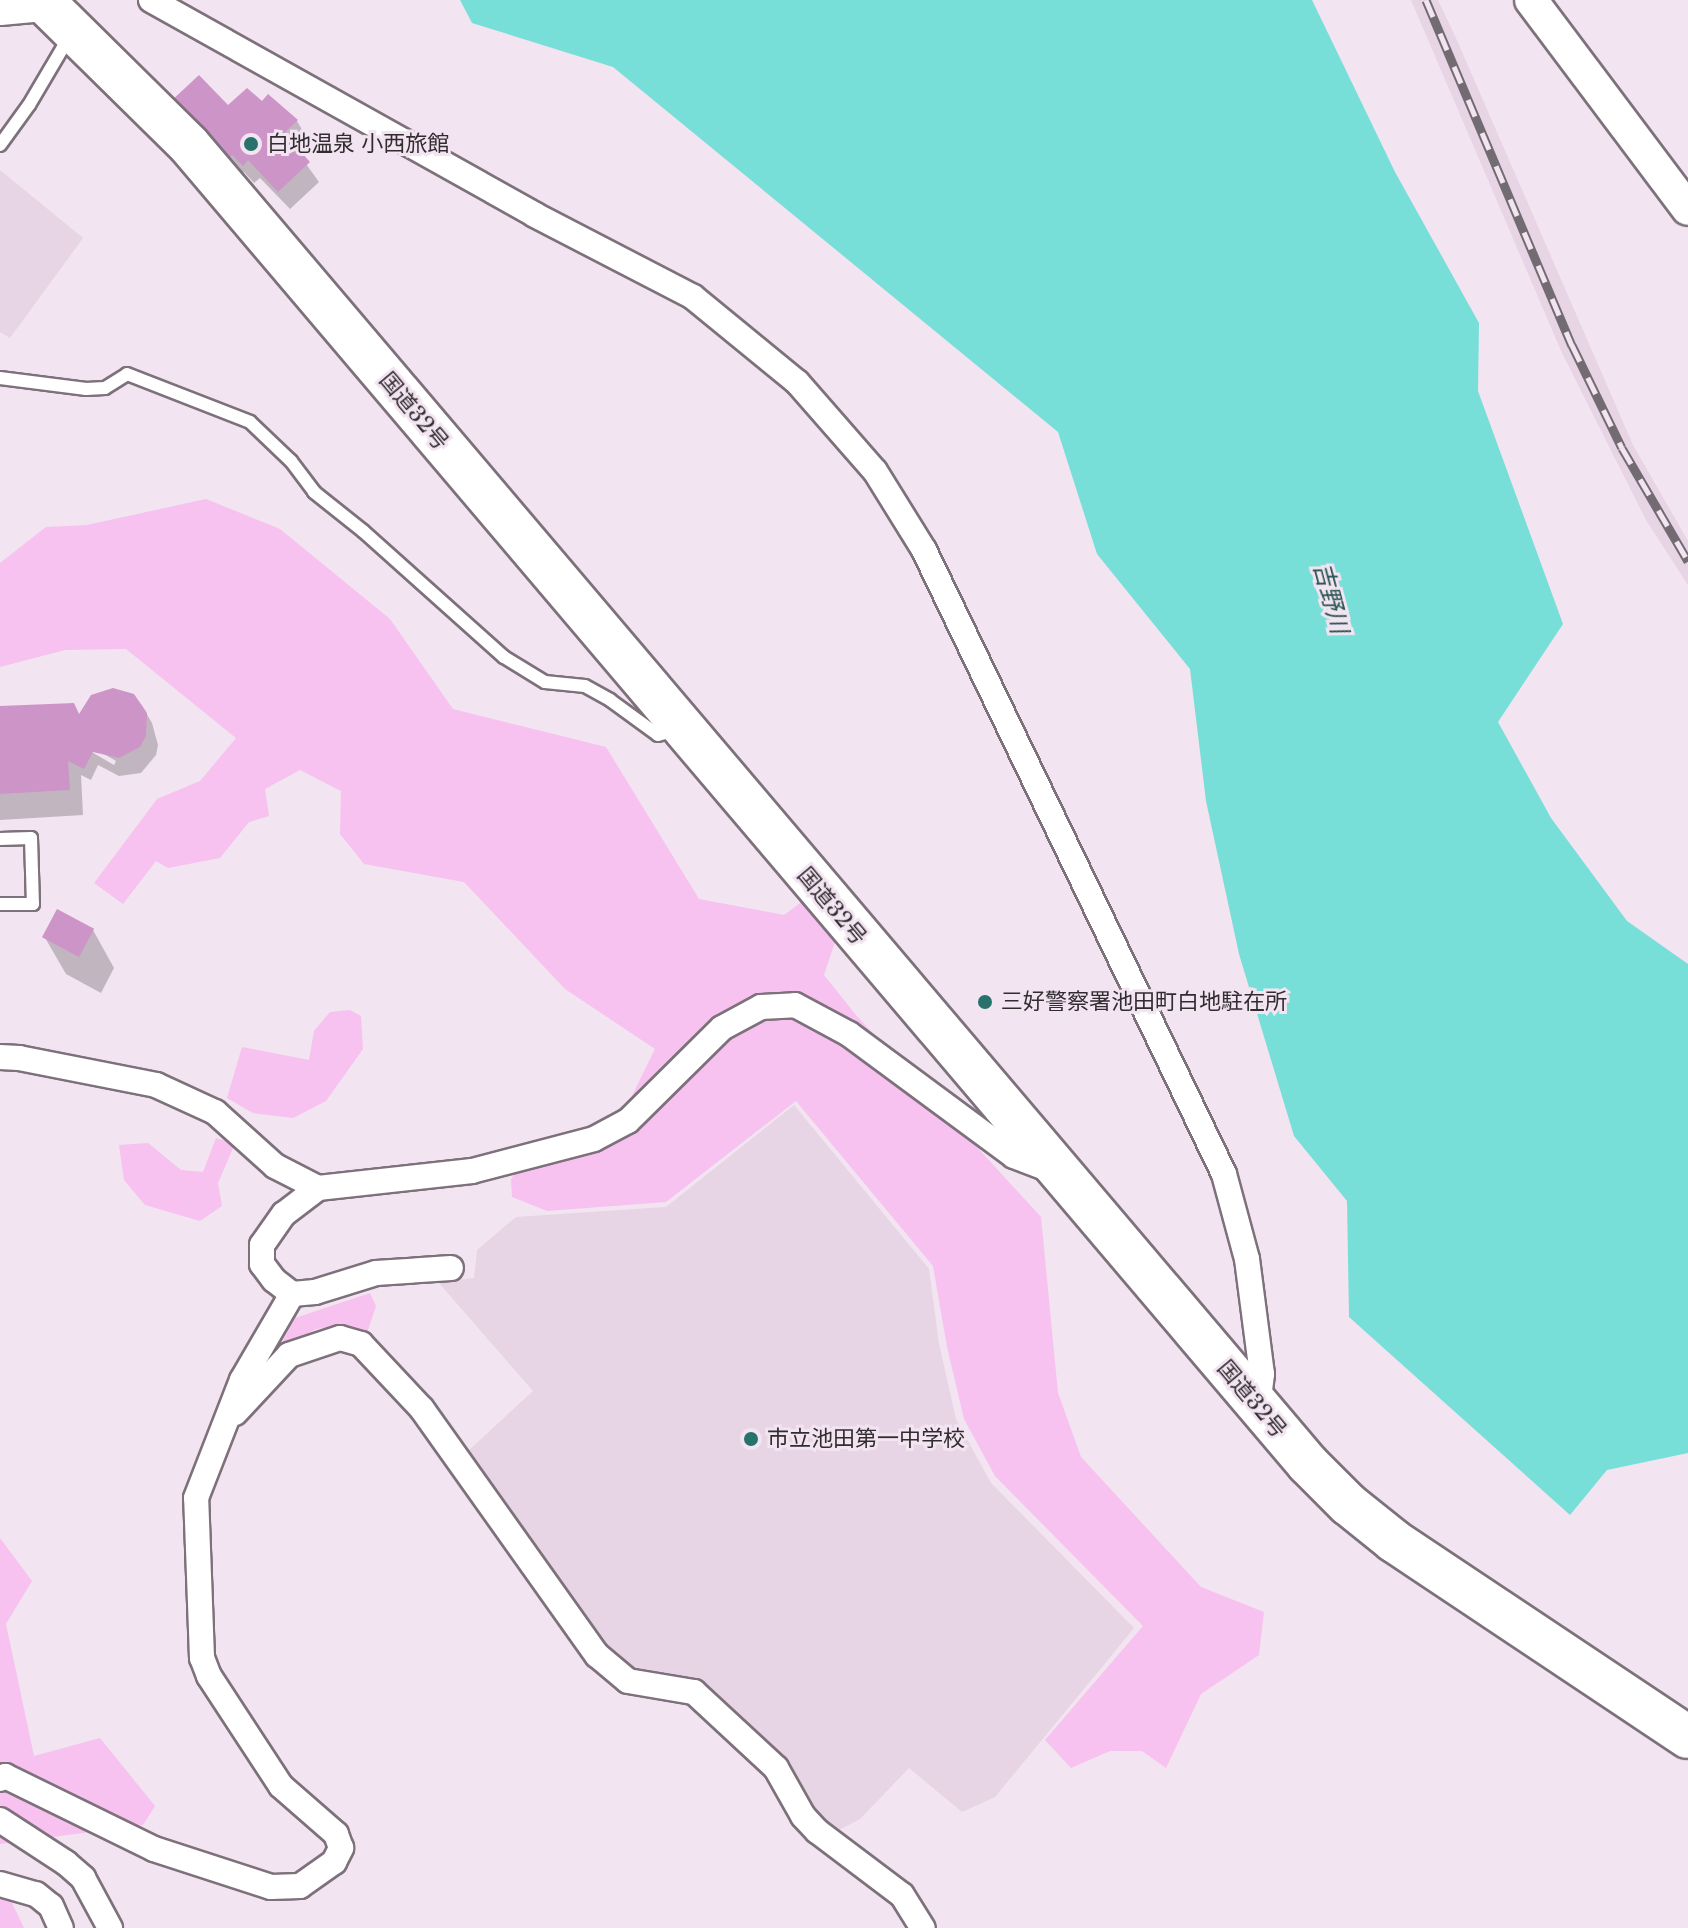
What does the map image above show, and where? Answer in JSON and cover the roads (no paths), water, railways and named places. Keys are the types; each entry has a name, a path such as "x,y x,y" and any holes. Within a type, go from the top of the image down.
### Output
{"highway":[{"name":"国道32号","path":"0,4 42,0 189,145 1308,1464 1348,1504 1394,1541 1688,1737"}],"street":[{"path":"151,0 535,215 693,297 797,382 875,471 924,550 1224,1174 1247,1259 1262,1374 1258,1406"},
{"path":"1531,0 1688,209"},
{"path":"451,1268 376,1273 315,1292 292,1294 274,1280 262,1264 262,1245 284,1214 318,1188 472,1171 594,1139 628,1121 722,1028 761,1007 795,1005 849,1034 1014,1156 1061,1174"},
{"path":"0,1057 156,1085 215,1112 275,1166 318,1188"},
{"path":"0,1779 5,1776 154,1849 271,1887 300,1886 334,1862 341,1848 336,1834 281,1786 209,1676 202,1658 196,1498 208,1459 228,1421 242,1380 292,1294"},
{"path":"228,1421 289,1355 340,1338 361,1344 422,1409 597,1655 628,1681 694,1692 776,1768 803,1816 817,1831 902,1895 923,1928"},
{"path":"0,1820 66,1863 83,1878 110,1928"},
{"path":"0,1884 36,1894 51,1906 61,1928"}],"lane":[{"path":"0,145 73,30"},
{"path":"0,378 86,389 105,388 127,374 250,422 291,461 314,492 363,531 504,657 545,682 585,686 658,735 666,735 681,726"},
{"path":"0,839 31,838 33,904 0,904"}],"water":[{"name":"吉野川","path":"460,0 1312,0 1395,172 1479,323 1478,391 1563,624 1498,722 1551,818 1627,921 1688,964 1688,1453 1607,1470 1570,1515 1349,1317 1347,1201 1294,1136 1239,954 1206,801 1190,669 1097,554 1058,432 613,67 472,23"}],"railway":[{"path":"1426,0 1572,345 1622,448 1688,561"}],"place":[{"name":"白地温泉 小西旅館","path":"251,144"},
{"name":"三好警察署池田町白地駐在所","path":"985,1002"},
{"name":"市立池田第一中学校","path":"751,1439"}]}
